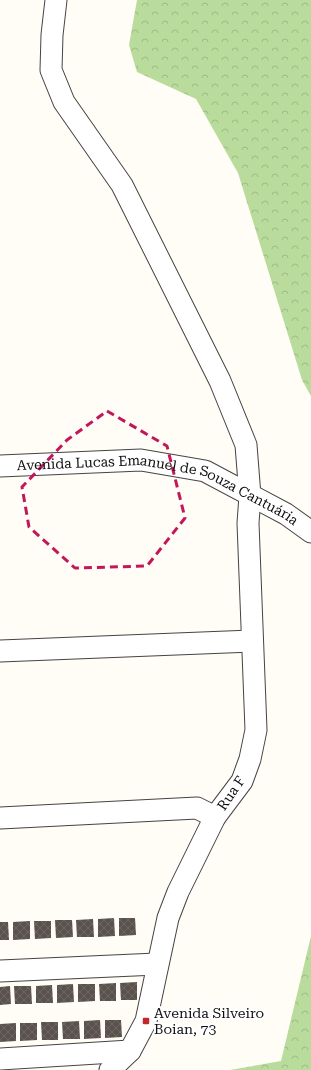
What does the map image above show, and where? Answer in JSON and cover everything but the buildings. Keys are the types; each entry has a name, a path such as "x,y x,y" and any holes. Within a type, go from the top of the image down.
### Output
{"street":[{"name":"Rua F","path":"56,0 52,35 51,70 64,102 122,185 220,381 246,445 250,496 248,523 256,730 250,759 242,781 215,817 178,892 168,918 146,1021 130,1052"},
{"name":"Avenida Lucas Emanuel de Souza Cantuária","path":"0,466 141,460 205,471 286,514 311,532"},
{"path":"0,651 252,641"},
{"path":"0,818 197,808 215,817"},
{"path":"0,971 157,964"},
{"path":"0,1059 130,1052"},
{"path":"110,1070 130,1052"}],"highlighted area":[{"path":"107,411 167,446 185,518 147,566 75,568 29,527 22,487 67,440"}],"green space":[{"path":"137,0 311,0 311,396 302,380 238,173 196,99 137,72 129,45"},
{"path":"311,936 311,1070 230,1070 281,1061"}],"place":[{"name":"Avenida Silveiro Boian, 73","path":"146,1021"}]}
